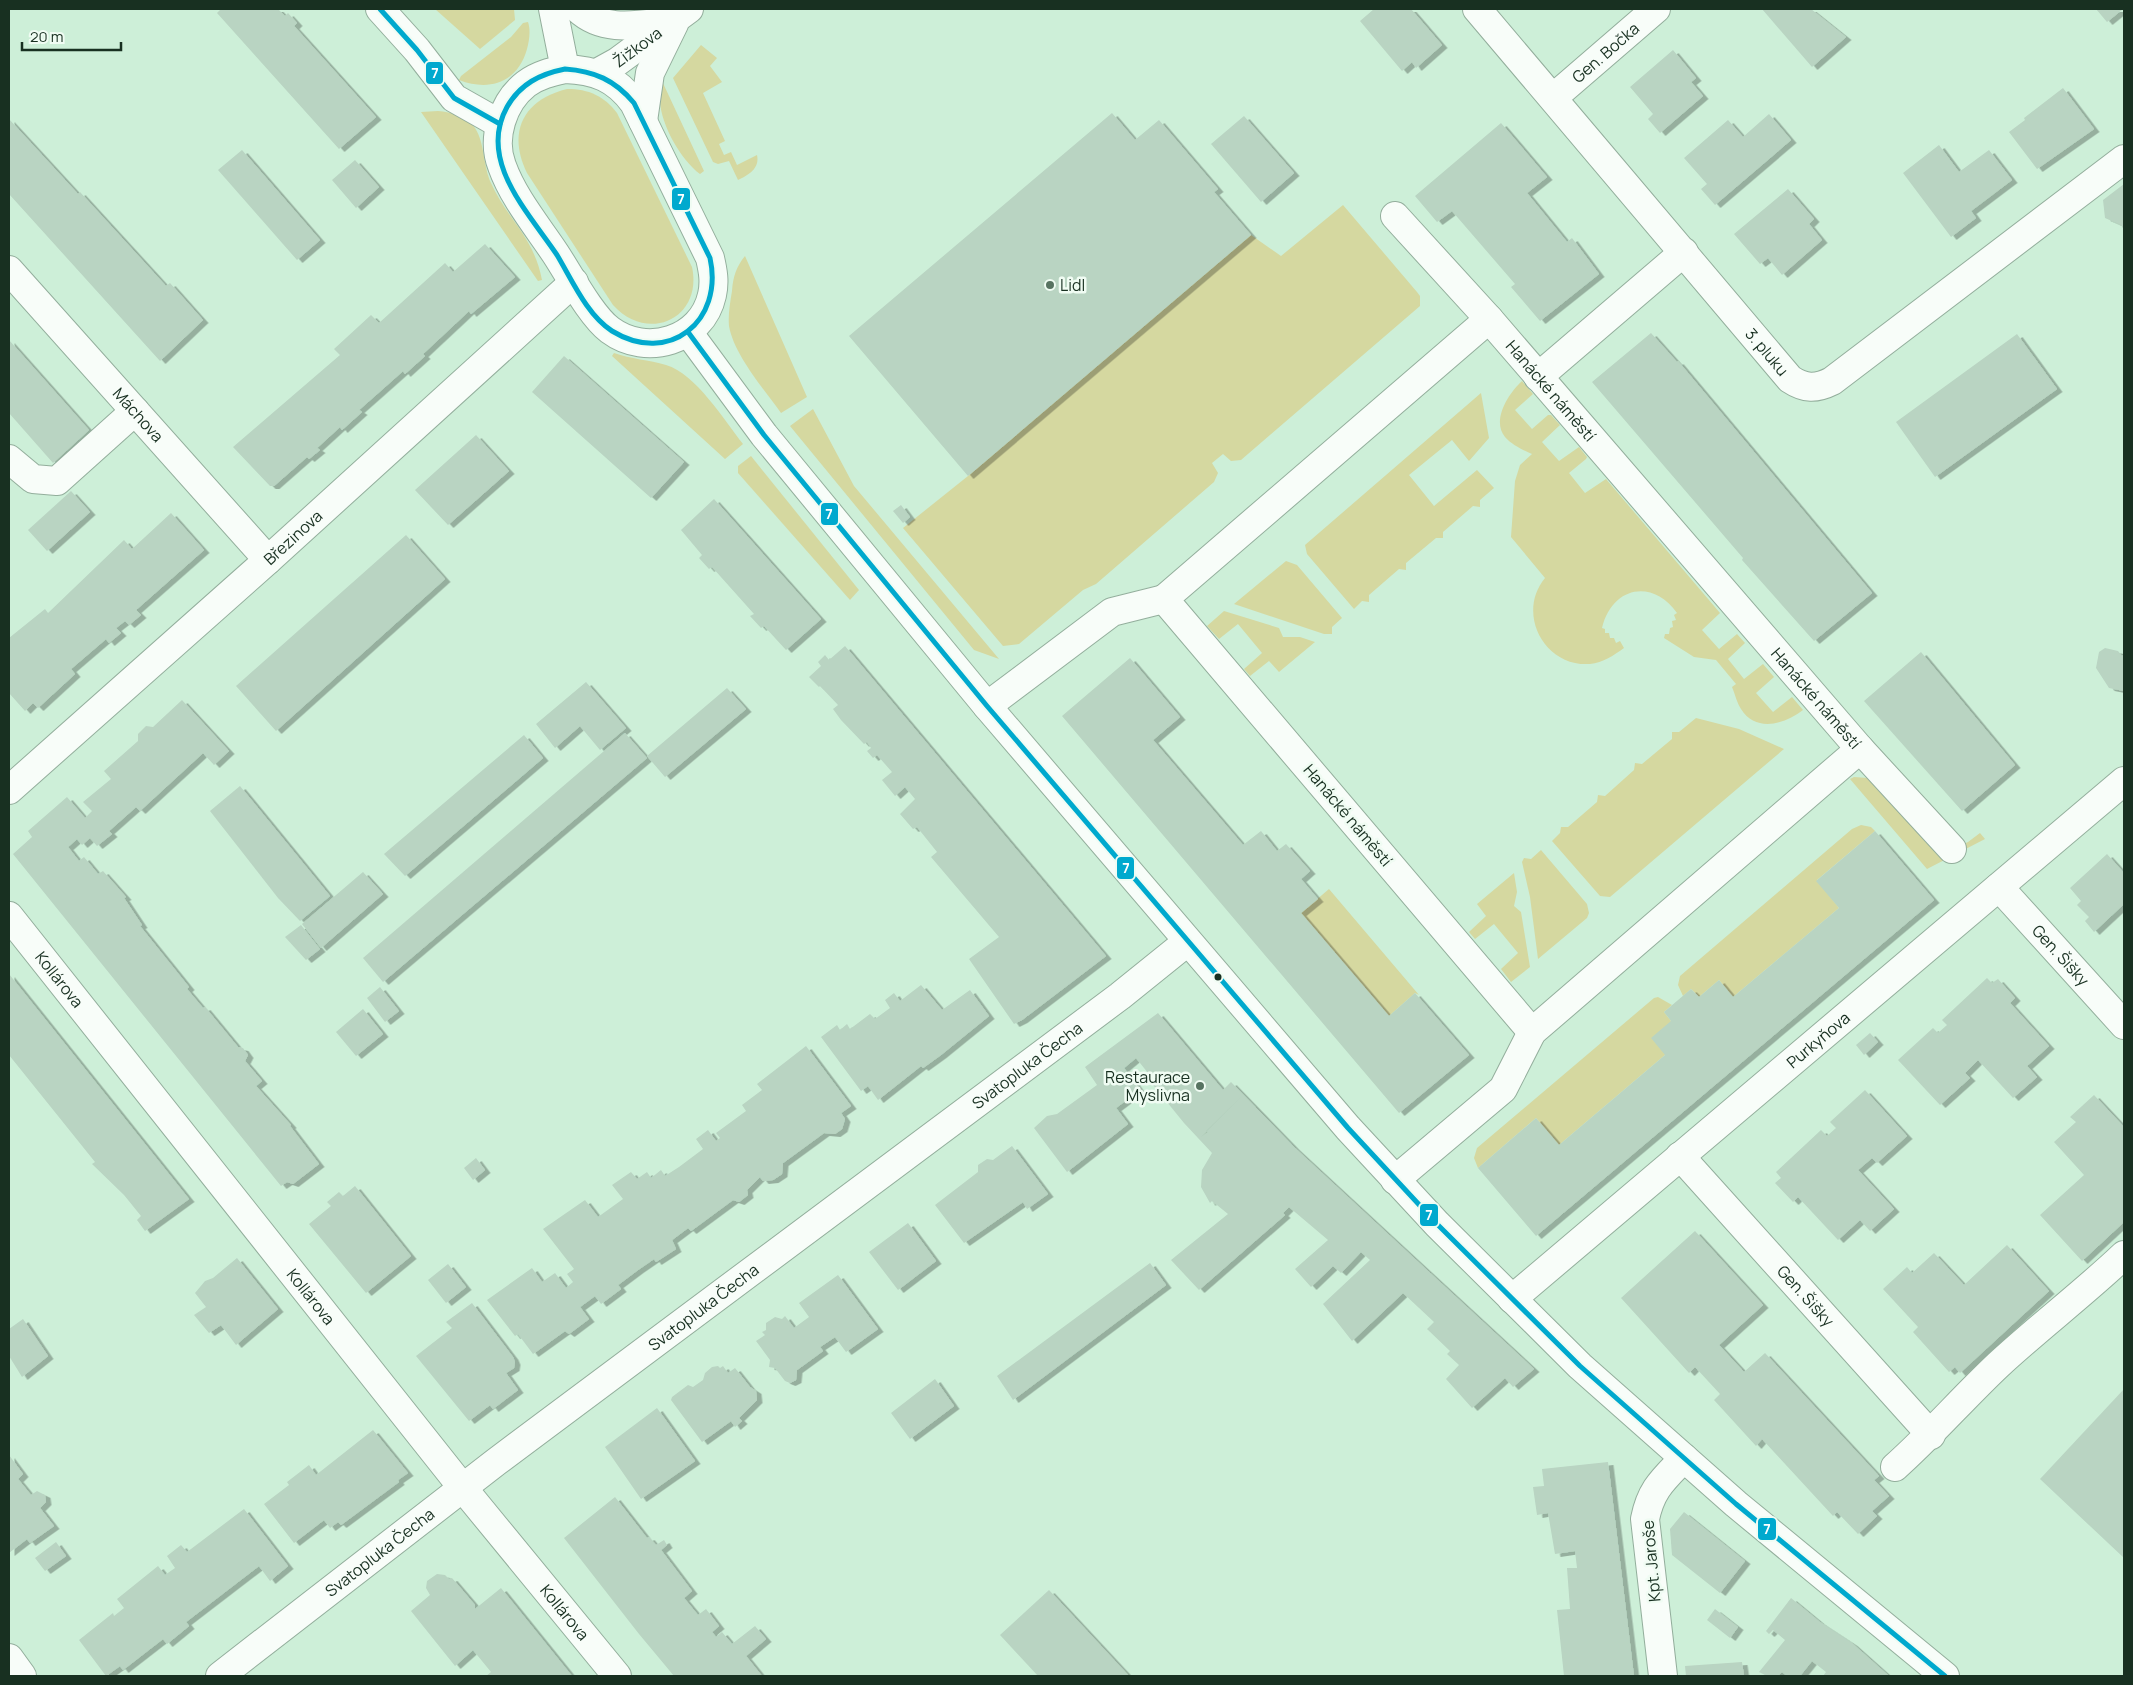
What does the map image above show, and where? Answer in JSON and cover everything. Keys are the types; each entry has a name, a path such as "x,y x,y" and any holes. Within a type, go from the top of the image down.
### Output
{"street":[{"path":"380,9 417,50 454,98 500,124"},
{"path":"553,9 565,69"},
{"name":"Žižkova","path":"578,9 593,20 608,25 623,26 682,15"},
{"name":"3. pluku","path":"1477,9 1790,379 1809,388 1821,387 1832,381 2124,159"},
{"name":"Gen. Bočka","path":"1554,98 1656,9"},
{"path":"643,121 650,73 682,15"},
{"name":"Žižkova","path":"597,73 617,62 682,15"},
{"path":"565,69 597,73 624,89 643,121 710,258 714,277 712,296 705,315 688,332 667,342 646,345 627,340 609,330 597,317 574,282 510,183 501,165 498,146 500,124 509,103 526,84 543,75 565,69"},
{"name":"Hanácké náměstí","path":"1395,216 1490,319 1860,749 1532,1032 1503,1088 1395,1180"},
{"path":"1538,377 1684,252"},
{"name":"Máchova","path":"9,270 268,560"},
{"name":"Březinova","path":"9,790 268,560 574,282"},
{"path":"987,706 1112,612 1164,599 1490,319"},
{"path":"688,332 764,435 987,706 1187,942 1395,1180 1580,1366 1736,1504 1945,1676"},
{"path":"9,459 32,479 57,481 135,411"},
{"name":"Hanácké náměstí","path":"1164,599 1532,1032"},
{"path":"1860,749 1952,849"},
{"name":"Purkyňova","path":"1512,1299 2124,781"},
{"name":"Gen. Šišky","path":"1999,887 2124,1025"},
{"name":"Kollárova","path":"9,916 462,1487 617,1676"},
{"name":"Svatopluka Čecha","path":"220,1676 462,1487 1120,996 1187,942"},
{"name":"Gen. Šišky","path":"1680,1156 1931,1435"},
{"path":"1895,1467 1931,1435 1998,1366 2085,1292 2124,1254"},
{"name":"Kpt. Jaroše","path":"1663,1676 1645,1519 1649,1500 1659,1485 1684,1458"},
{"path":"9,1658 22,1676"}],"green space":[{"path":"435,9 514,9 515,20 480,49"},
{"path":"528,22 530,32 527,49 523,60 510,76 492,84 481,85 459,80 461,76 511,37 523,23"},
{"path":"701,45 717,58 710,66 722,82 703,93 725,141 719,144 724,155 731,152 737,165 757,155 755,167 750,173 738,180 729,161 718,164 713,162 673,78"},
{"path":"662,81 704,171 700,174 679,151 668,131 661,110"},
{"path":"567,89 589,92 607,102 617,113 692,267 693,285 689,300 681,312 670,320 656,324 642,323 627,317 613,305 527,173 521,158 519,144 519,131 523,120 539,101"},
{"path":"438,111 458,115 468,120 475,128 481,141 491,183 497,196 527,240 538,265 542,280 538,281 421,112"},
{"path":"1343,205 1417,292 1420,296 1420,306 1241,460 1231,461 1223,454 1212,463 1218,473 1214,482 1096,584 1083,590 1019,644 1003,646 903,528 968,476 1251,235 1281,256"},
{"path":"745,256 807,397 781,413 743,360 729,326 729,309 734,277 739,264"},
{"path":"614,353 666,365 677,370 709,399 743,444 725,459 612,356"},
{"path":"1522,381 1533,394 1515,410 1532,429 1548,415 1551,415 1560,425 1542,442 1559,461 1579,447 1587,457 1569,473 1585,493 1606,479 1720,613 1702,630 1719,649 1737,634 1745,643 1728,659 1744,679 1763,664 1774,677 1756,693 1773,712 1792,697 1803,710 1788,719 1771,724 1762,724 1747,717 1740,707 1732,687 1736,684 1716,660 1694,657 1664,638 1665,634 1669,634 1670,628 1673,627 1672,621 1676,620 1674,615 1677,613 1667,602 1656,595 1645,592 1634,592 1624,596 1614,603 1607,614 1602,628 1605,629 1605,633 1609,633 1610,638 1614,638 1616,643 1620,641 1624,648 1612,656 1590,664 1574,663 1559,657 1548,647 1539,635 1534,621 1533,607 1537,592 1545,578 1511,537 1515,481 1520,465 1532,454 1508,440 1501,430 1500,423 1503,407 1512,392"},
{"path":"1481,393 1489,438 1469,461 1452,440 1409,475 1434,506 1477,470 1494,488 1480,500 1480,507 1473,506 1443,532 1443,538 1436,538 1406,563 1406,570 1399,569 1369,595 1369,602 1362,601 1354,609 1307,554 1305,545"},
{"path":"813,409 854,486 999,659 974,650 790,426"},
{"path":"751,456 859,590 850,600 738,473 738,466"},
{"path":"1286,561 1297,565 1342,618 1332,627 1332,634 1324,634 1234,604"},
{"path":"1224,611 1279,628 1283,637 1300,637 1315,642 1279,672 1269,661 1250,676 1244,669 1262,653 1238,624 1219,639 1207,626"},
{"path":"1696,718 1739,729 1784,749 1610,897 1600,896 1552,841 1560,833 1561,827 1568,827 1597,802 1598,795 1605,796 1634,770 1635,763 1642,764 1672,739 1672,732 1679,732"},
{"path":"1854,777 1868,778 1874,782 1939,856 1968,842 1980,833 1985,839 1927,869 1850,779"},
{"path":"1861,825 1871,827 1875,831 1817,880 1839,908 1733,997 1719,980 1699,997 1691,989 1683,996 1678,985 1680,976 1852,829"},
{"path":"1541,850 1587,904 1589,913 1587,918 1538,959 1530,897 1522,862 1524,858 1531,859"},
{"path":"1514,873 1517,892 1514,906 1521,912 1530,967 1511,982 1501,969 1518,953 1494,924 1475,939 1469,932 1486,916 1477,904"},
{"path":"1329,889 1419,995 1415,993 1389,1016 1301,913"},
{"path":"1658,997 1672,1005 1664,1012 1671,1021 1665,1055 1559,1145 1536,1118 1478,1168 1474,1158 1477,1148 1654,998"}],"building":[{"path":"221,9 278,9 285,16 288,13 297,23 294,26 376,117 339,149 217,13"},
{"path":"1374,9 1411,9 1442,45 1416,68 1412,62 1402,71 1360,21"},
{"path":"1762,9 1811,9 1846,37 1812,67"},
{"path":"2096,9 2123,9 2107,22"},
{"path":"1673,50 1696,78 1691,82 1703,96 1660,133 1648,119 1653,114 1630,87"},
{"path":"2063,88 2094,129 2037,169 2009,132"},
{"name":"Lidl","path":"1112,113 1135,140 1159,120 1218,189 1214,192 1251,235 968,476 849,336"},
{"path":"1769,114 1791,140 1715,205 1701,189 1707,184 1684,158 1728,120 1743,137"},
{"path":"1244,116 1294,173 1261,202 1211,144"},
{"path":"9,119 78,194 80,192 166,286 170,283 203,320 160,361 9,194"},
{"path":"1501,123 1547,177 1527,193 1567,242 1572,238 1599,274 1540,321 1511,287 1515,284 1452,211 1437,222 1415,196"},
{"path":"1939,145 1959,172 1989,150 2012,180 1971,211 1976,218 1951,237 1903,173"},
{"path":"242,150 320,240 297,260 218,170"},
{"path":"355,160 379,187 356,208 332,180"},
{"path":"2124,184 2124,230 2121,225 2105,218 2103,200"},
{"path":"1788,189 1814,219 1809,224 1822,240 1782,275 1768,258 1760,264 1734,234"},
{"path":"485,244 515,277 471,314 469,311 423,354 425,356 405,374 403,371 359,410 362,412 342,430 340,427 317,448 320,450 309,459 307,457 274,486 270,486 233,447 340,355 334,349 371,315 379,323 445,263 453,272"},
{"path":"1651,333 1678,361 1872,593 1814,641 1742,560 1743,558 1592,382"},
{"path":"2017,334 2057,389 1935,477 1896,422"},
{"path":"9,340 89,430 53,463 9,413"},
{"path":"564,356 684,462 651,498 532,392"},
{"path":"476,435 509,471 448,525 415,490"},
{"path":"71,491 90,512 47,551 28,530"},
{"path":"714,499 821,619 786,650 764,626 761,628 750,616 754,614 712,567 709,569 699,558 702,555 681,530"},
{"path":"901,505 910,517 903,523 893,511"},
{"path":"171,513 204,550 136,610 141,615 129,625 125,621 116,628 121,633 109,643 106,639 71,669 75,674 38,708 33,703 25,711 9,693 9,638 45,609 48,613 124,540 132,549"},
{"path":"406,535 445,579 276,731 236,686"},
{"path":"845,646 1106,956 1022,1020 1014,1024 969,959 999,937 931,857 937,852 917,827 913,829 900,814 915,799 905,787 895,796 882,780 892,772 877,755 873,758 867,751 871,748 867,742 864,744 833,709 838,705 809,677 821,666 818,662 825,655 829,660"},
{"path":"2105,648 2118,651 2122,656 2124,654 2124,691 2109,688 2096,668 2099,652"},
{"path":"1921,652 2015,765 1962,811 1864,701"},
{"path":"1130,658 1180,717 1153,740 1243,845 1261,831 1277,851 1286,844 1310,871 1301,879 1318,899 1301,913 1389,1016 1415,993 1469,1055 1399,1113 1062,716"},
{"path":"586,682 626,728 600,750 580,726 555,748 536,724"},
{"path":"727,688 746,709 665,777 647,756"},
{"path":"182,700 229,751 214,765 203,753 140,811 136,807 109,831 112,834 97,846 90,838 82,845 77,839 68,847 79,861 84,857 98,874 103,871 126,897 124,898 142,925 140,926 189,987 187,989 203,1008 205,1007 238,1047 243,1048 248,1055 245,1061 262,1081 256,1086 291,1125 319,1164 293,1184 287,1182 281,1186 13,854 32,837 28,831 67,797 85,818 92,811 83,802 111,779 104,771 138,741 138,734 146,726 153,727"},
{"path":"625,733 647,758 383,982 363,958"},
{"path":"524,735 543,758 405,876 384,854"},
{"path":"240,786 330,896 300,921 278,898 210,811"},
{"path":"1875,831 1934,900 1536,1236 1478,1168 1536,1118 1559,1145 1665,1055 1651,1038 1671,1021 1664,1012 1691,989 1699,997 1719,980 1733,997 1839,908 1816,881"},
{"path":"2107,854 2124,873 2124,904 2094,932 2085,921 2089,917 2077,905 2081,901 2070,888"},
{"path":"363,872 383,894 321,948 302,924"},
{"path":"301,925 320,949 306,960 285,937"},
{"path":"9,974 189,1199 145,1231 137,1220 141,1216 124,1195 92,1164 95,1162 9,1055"},
{"path":"1987,978 1992,983 1998,979 2015,998 2010,1003 2049,1046 2027,1066 2037,1077 2013,1098 1978,1060 1965,1073 1970,1078 1940,1105 1898,1060 1933,1028 1938,1033 1947,1025 1942,1020"},
{"path":"921,985 942,1010 970,990 989,1016 941,1055 923,1068 921,1066 878,1100 868,1086 861,1091 821,1037 837,1025 840,1030 847,1024 850,1029 870,1014 875,1019 890,1008 885,1000 894,993 900,1001"},
{"path":"380,987 399,1011 385,1022 367,998"},
{"path":"363,1009 383,1034 356,1056 336,1032"},
{"path":"1158,1013 1223,1090 1231,1082 1294,1147 1534,1369 1513,1387 1505,1378 1472,1408 1446,1379 1459,1365 1447,1354 1450,1351 1427,1329 1434,1322 1403,1293 1352,1341 1323,1304 1370,1260 1361,1252 1341,1273 1333,1266 1311,1287 1295,1269 1328,1240 1289,1207 1283,1213 1285,1215 1199,1290 1171,1260 1228,1214 1212,1201 1210,1203 1201,1187 1202,1170 1212,1153 1184,1123 1145,1075 1148,1073 1136,1058 1124,1068 1140,1090 1116,1108 1128,1124 1067,1172 1034,1128 1047,1116 1057,1114 1097,1085 1085,1067","holes":["1242,1096 1207,1131 1206,1131"]},
{"path":"1870,1033 1878,1042 1864,1055 1856,1045"},
{"path":"806,1046 851,1106 841,1113 845,1119 842,1129 835,1134 824,1133 783,1163 782,1174 773,1180 763,1181 760,1177 747,1190 748,1195 739,1202 733,1200 691,1231 688,1228 672,1240 676,1249 656,1262 654,1259 638,1270 618,1285 621,1289 601,1304 595,1296 580,1307 589,1319 569,1334 565,1331 533,1354 518,1334 515,1336 487,1300 532,1268 542,1282 555,1273 566,1288 573,1282 567,1274 574,1269 543,1229 585,1200 598,1217 623,1199 612,1185 631,1172 637,1179 647,1172 651,1178 661,1170 665,1176 679,1167 703,1149 696,1139 708,1130 716,1141 720,1138 716,1133 746,1111 742,1105 762,1090 757,1084"},
{"path":"1865,1090 1907,1136 1877,1163 1872,1158 1858,1170 1894,1209 1870,1231 1860,1220 1838,1240 1798,1197 1793,1202 1775,1183 1781,1178 1776,1172 1821,1130 1827,1136 1836,1128 1830,1122"},
{"path":"2094,1095 2124,1127 2124,1222 2082,1261 2040,1215 2084,1175 2054,1142 2076,1122 2070,1117"},
{"path":"1012,1146 1048,1194 1027,1209 1023,1202 964,1243 935,1205 978,1172 978,1165 987,1159 993,1160"},
{"path":"476,1158 485,1170 473,1180 464,1168"},
{"path":"355,1186 411,1256 366,1293 309,1224 331,1206 327,1202 339,1192 343,1196"},
{"path":"908,1223 936,1261 898,1290 869,1252"},
{"path":"1695,1231 1763,1305 1719,1345 1744,1372 1765,1353 1879,1476 1874,1480 1889,1496 1872,1511 1877,1516 1858,1534 1837,1512 1833,1516 1762,1439 1756,1446 1714,1400 1720,1394 1695,1367 1689,1373 1621,1298"},
{"path":"2007,1245 2049,1291 1960,1373 1955,1367 1949,1372 1913,1332 1918,1327 1883,1289 1907,1267 1912,1273 1934,1253 1964,1285"},
{"path":"237,1258 278,1309 236,1345 221,1325 209,1333 194,1315 206,1307 195,1293 205,1281 213,1278"},
{"path":"1150,1263 1166,1285 1013,1400 997,1376"},
{"path":"448,1264 466,1287 446,1303 428,1280"},
{"path":"838,1275 878,1329 846,1352 835,1337 820,1347 823,1351 797,1370 796,1380 790,1383 785,1381 775,1368 769,1367 770,1360 756,1341 765,1335 762,1332 766,1330 766,1323 775,1317 782,1319 785,1316 794,1328 809,1317 799,1303"},
{"path":"472,1303 513,1357 515,1362 514,1368 506,1373 518,1390 493,1409 490,1405 469,1421 416,1356 452,1328 446,1322"},
{"path":"23,1319 48,1356 22,1377 9,1356 9,1329"},
{"path":"718,1366 720,1368 723,1366 728,1373 735,1368 750,1387 756,1391 757,1400 739,1418 742,1421 735,1427 731,1421 702,1442 671,1400 672,1397 688,1385 693,1387 703,1380 705,1373 712,1367"},
{"path":"935,1379 954,1406 910,1439 891,1413"},
{"path":"2124,1389 2124,1558 2040,1479"},
{"path":"657,1408 695,1461 641,1499 605,1447"},
{"path":"373,1430 408,1473 398,1480 399,1482 341,1525 338,1522 330,1528 324,1520 294,1543 264,1504 289,1485 287,1482 309,1465 316,1475"},
{"path":"9,1455 23,1474 18,1479 31,1495 37,1491 45,1495 46,1502 40,1508 54,1526 30,1543 27,1539 9,1553"},
{"path":"1608,1462 1634,1676 1564,1676 1557,1610 1570,1609 1567,1568 1577,1568 1575,1551 1555,1554 1548,1513 1537,1515 1533,1487 1544,1486 1542,1469"},
{"path":"615,1497 647,1538 649,1537 656,1545 664,1540 667,1545 661,1550 692,1591 684,1598 698,1615 706,1609 719,1626 712,1632 716,1637 722,1632 732,1644 755,1626 766,1639 746,1656 762,1676 674,1676 639,1634 564,1538"},
{"path":"244,1509 288,1566 270,1581 259,1566 186,1622 189,1626 167,1644 163,1639 123,1670 120,1666 106,1676 79,1640 113,1613 114,1616 124,1608 117,1599 158,1566 165,1575 175,1568 167,1556 181,1545 187,1552"},
{"path":"1684,1512 1745,1561 1720,1593 1672,1555 1670,1529"},
{"path":"56,1542 66,1556 45,1571 35,1558"},
{"path":"437,1574 445,1575 449,1579 452,1578 475,1605 475,1609 501,1588 572,1676 486,1676 491,1672 473,1650 455,1666 411,1611 430,1595 426,1588 427,1581"},
{"path":"1049,1590 1129,1676 1038,1676 1000,1635"},
{"path":"1791,1598 1820,1622 1852,1643 1889,1676 1823,1676 1826,1672 1812,1661 1800,1676 1787,1676 1782,1672 1778,1676 1767,1676 1759,1672 1785,1640 1773,1630 1769,1634 1766,1631"},
{"path":"1715,1609 1738,1627 1730,1638 1707,1620"},
{"path":"1742,1662 1744,1676 1686,1676 1685,1666"}],"transit line":[{"name":"7","path":"380,9 417,50 454,98 500,124"},
{"name":"7","path":"565,69 585,72 603,78 619,88 634,103 710,258 712,281 709,301 700,318 688,331 672,340 653,343 633,340 612,331 595,316 557,255 521,204 510,186 502,166 498,147 499,127 512,99 524,86 539,77 565,69"},
{"name":"7","path":"688,332 764,435 987,706 1348,1128 1437,1224 1580,1366 1736,1504 1945,1676"}],"place":[{"name":"Lidl","path":"1050,285"},
{"name":"Restaurace Myslivna","path":"1200,1086"}]}
